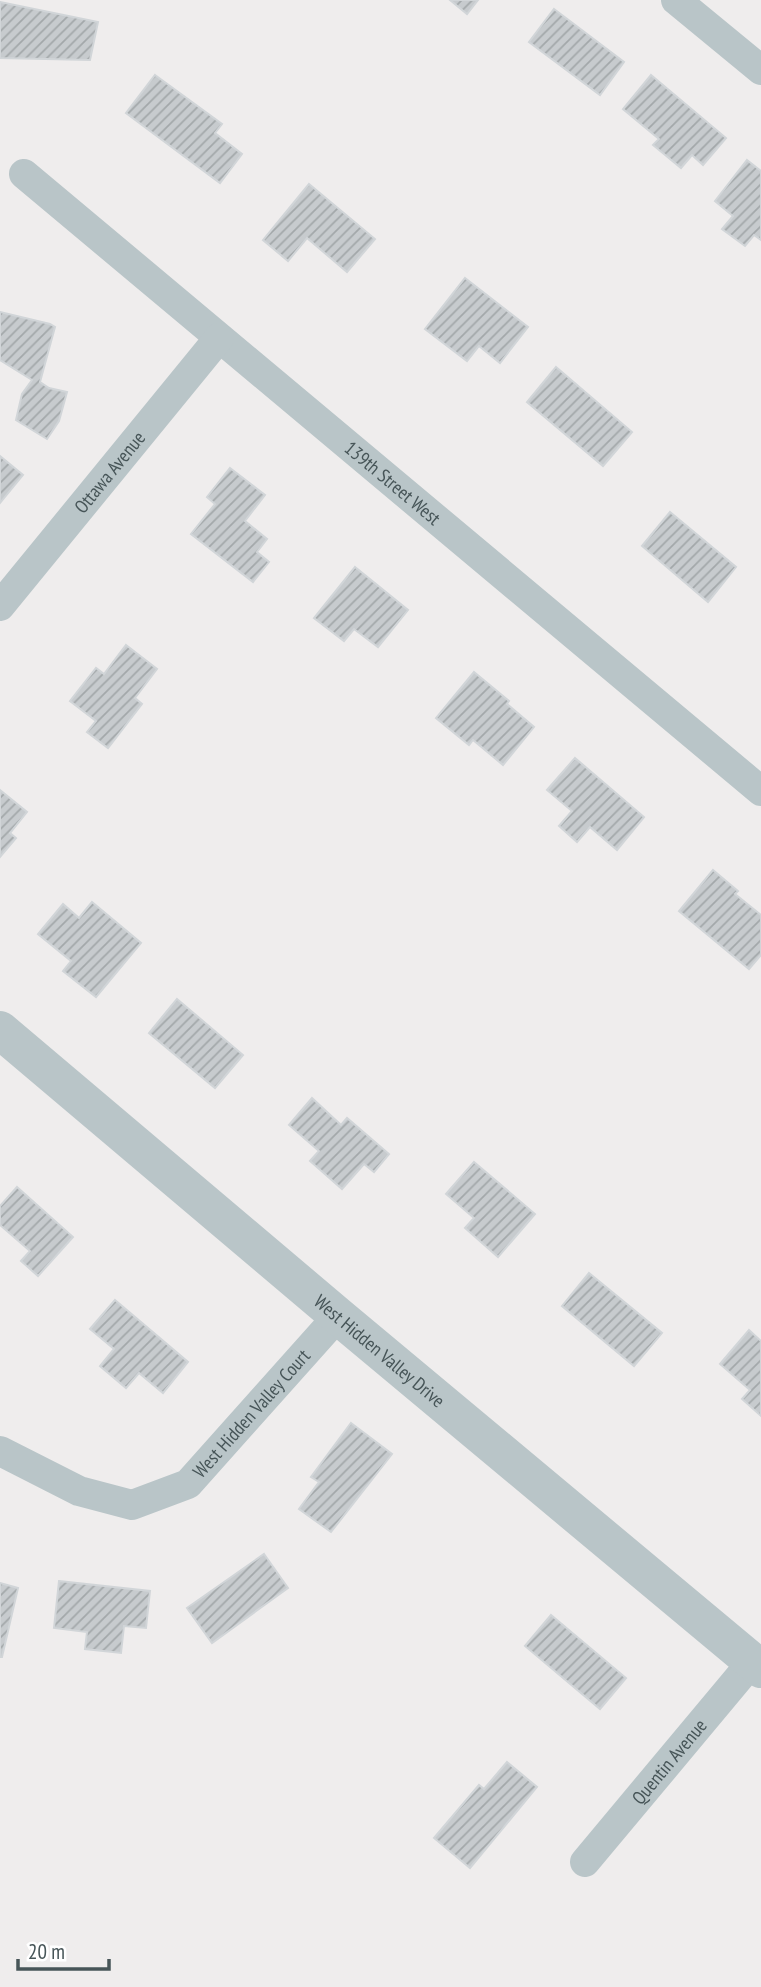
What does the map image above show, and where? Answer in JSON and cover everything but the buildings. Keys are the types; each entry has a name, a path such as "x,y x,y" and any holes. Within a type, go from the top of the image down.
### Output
{"street":[{"path":"676,0 761,70"},
{"name":"139th Street West","path":"24,174 761,791"},
{"name":"Ottawa Avenue","path":"0,606 219,338"},
{"name":"West Hidden Valley Drive","path":"0,1030 757,1665"},
{"name":"West Hidden Valley Court","path":"0,1451 79,1491 132,1505 188,1484 338,1316"},
{"name":"Quentin Avenue","path":"585,1862 757,1665"}]}
